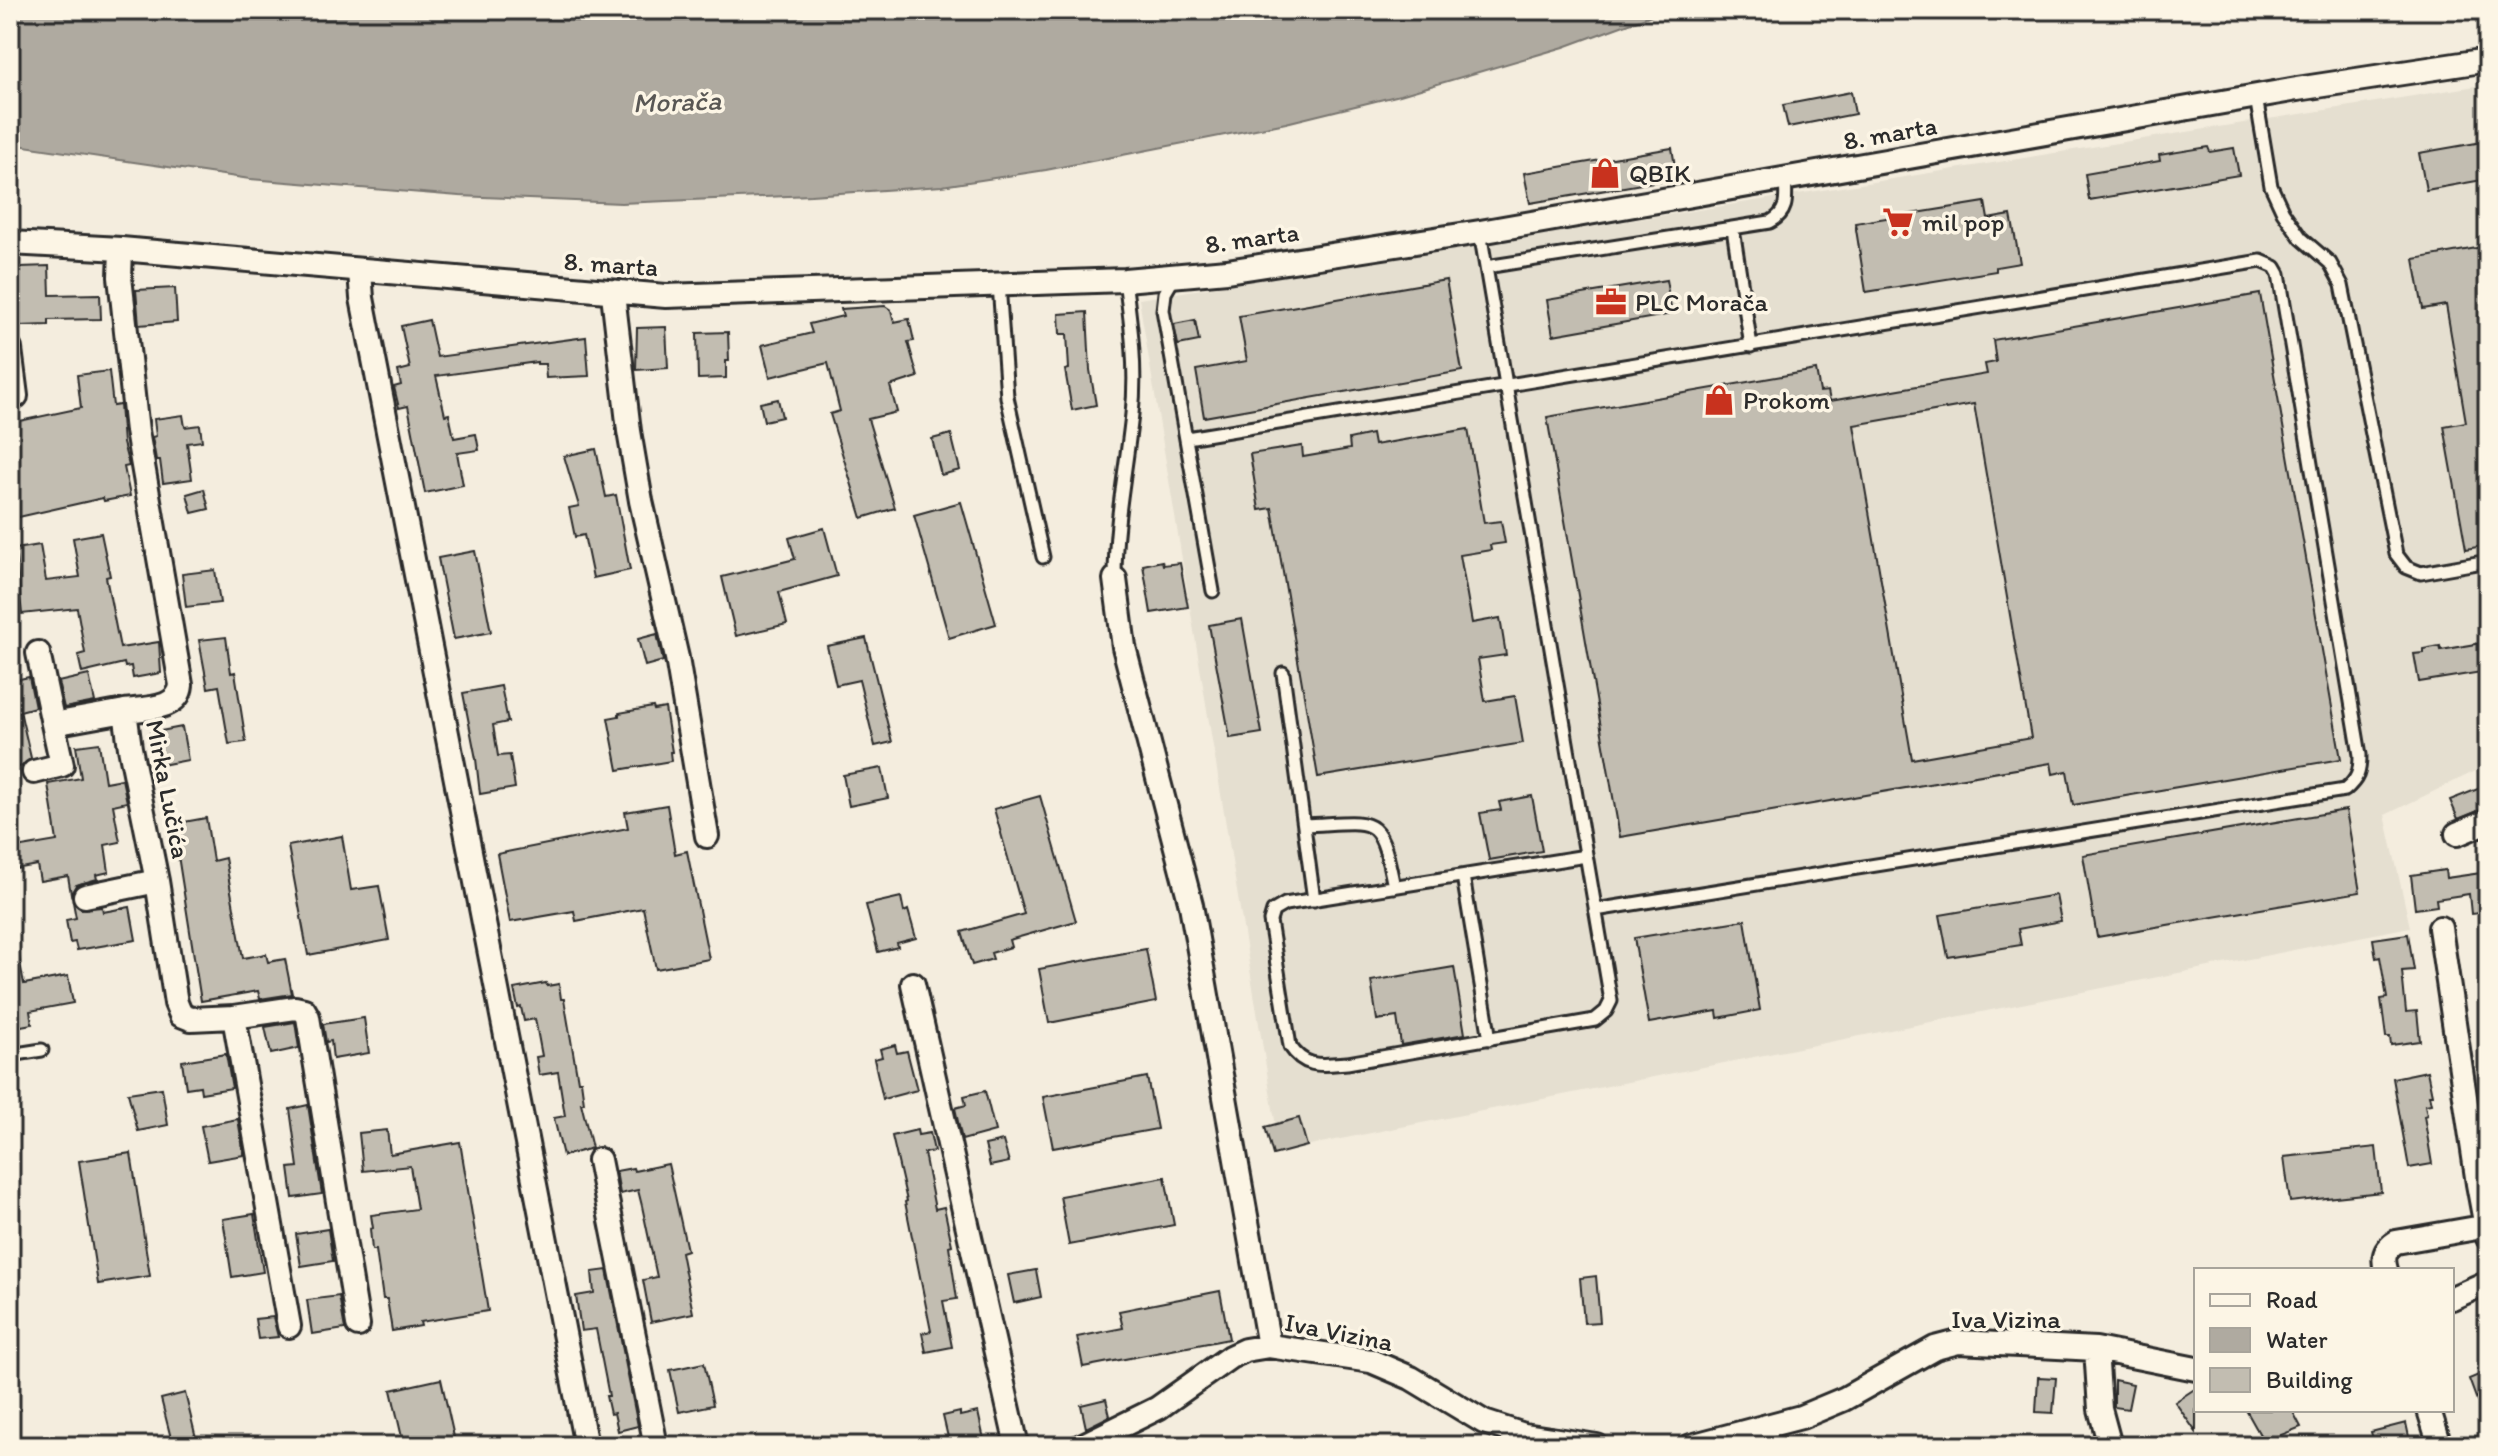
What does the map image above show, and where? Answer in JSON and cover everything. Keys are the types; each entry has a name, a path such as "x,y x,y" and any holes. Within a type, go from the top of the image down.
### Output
{"street":[{"name":"8. marta","path":"10,243 121,249 613,294 738,296 1125,280 1227,271 1480,232 2256,97 2488,60"},
{"name":"Mirka Lučića","path":"121,249 120,277 137,431 181,685 177,698 170,703 125,711 130,748 157,881 176,1003 181,1015 191,1019 234,1017"},
{"path":"360,271 362,298 586,1446"},
{"path":"613,294 631,445 677,658 707,836"},
{"path":"10,349 16,396"},
{"path":"1115,579 1124,647 1191,905 1269,1346"},
{"path":"34,772 62,765 38,653"},
{"path":"53,724 125,711"},
{"path":"2457,834 2488,821"},
{"path":"85,896 157,881"},
{"path":"2386,1268 2385,1253 2396,1242 2487,1230 2440,928"},
{"path":"913,984 1017,1446"},
{"path":"289,1326 234,1017 295,1008 304,1010 308,1017 358,1325"},
{"path":"599,1160 656,1446"},
{"path":"2454,1297 2488,1282"},
{"name":"Iva Vizina","path":"1691,1446 1726,1441 1801,1417 1844,1399 1935,1348 1958,1342 2096,1349 2194,1369"},
{"name":"Iva Vizina","path":"1081,1446 1158,1408 1230,1357 1245,1350 1269,1346 1371,1361 1411,1378 1484,1422 1524,1435 1597,1446"},
{"path":"2096,1349 2100,1409 2110,1446"},
{"path":"2430,1412 2440,1446"}],"lane":[{"path":"2256,97 2271,186 2283,212 2301,238 2330,263 2342,285 2396,554 2406,567 2421,573 2488,561"},
{"path":"1486,267 1770,222 1781,216 1786,207 1785,178"},
{"path":"1733,229 1751,346"},
{"path":"1480,232 1611,1001 1606,1011 1595,1020 1347,1063 1307,1063 1297,1058 1290,1046 1270,921 1273,911 1285,904 1586,856"},
{"path":"1187,438 2261,261 2275,267 2282,289 2360,755 2356,781 2345,790 1595,910"},
{"path":"1176,276 1165,293 1163,310 1213,591"},
{"path":"1115,579 1116,527 1132,414 1135,355 1125,280"},
{"path":"999,284 1007,397 1043,557"},
{"path":"1283,673 1314,900"},
{"path":"1304,825 1363,823 1378,830 1385,844 1394,887"},
{"path":"1463,876 1490,1039"},
{"path":"10,1055 42,1050"}],"shaded area":[{"path":"2488,84 2488,765 2385,815 2410,927 1280,1151 1139,299"}],"water":[{"name":"Morača","path":"10,10 411,10 468,17 580,21 846,10 1665,10 1564,47 1400,95 1286,123 1046,170 942,186 621,203 459,196 250,179 10,144"}],"building":[{"path":"1851,92 1855,114 1788,127 1783,105"},
{"path":"2488,141 2488,179 2426,190 2419,153"},
{"path":"2208,147 2210,152 2234,148 2239,175 2089,200 2085,174 2160,161 2159,155"},
{"path":"1672,148 1677,178 1530,203 1524,173"},
{"path":"1985,202 1988,219 2011,215 2020,263 1996,267 1996,271 1866,292 1855,223"},
{"path":"2488,246 2488,545 2466,549 2444,426 2466,422 2446,305 2423,309 2414,259"},
{"path":"49,266 50,295 100,294 101,319 49,320 49,325 19,326 20,267"},
{"path":"1446,280 1462,371 1204,417 1196,370 1247,361 1239,316"},
{"path":"1666,280 1672,314 1553,335 1547,300"},
{"path":"175,288 177,322 139,325 136,290"},
{"path":"2260,294 2341,759 2073,805 2067,771 2053,774 2051,763 1620,837 1547,417 1816,370 1820,392 1828,391 1830,401 1987,374 1985,364 1996,362 1993,340","holes":["1974,404 2031,738 1912,759 1854,425"]},
{"path":"885,306 891,310 894,322 909,319 914,341 908,342 918,377 890,386 897,412 868,419 895,508 862,518 830,414 840,411 828,363 770,377 762,345 812,333 809,324 843,316 841,309"},
{"path":"1087,312 1090,370 1096,405 1072,410 1065,370 1069,369 1067,334 1060,334 1059,314"},
{"path":"429,320 437,357 586,337 589,376 546,378 545,364 537,362 436,376 454,438 476,434 479,450 457,453 463,485 425,493 408,406 399,408 394,387 401,385 398,371 410,368 401,326"},
{"path":"1195,320 1199,341 1178,345 1174,324"},
{"path":"666,327 668,368 636,370 637,328"},
{"path":"728,332 726,378 698,379 697,333"},
{"path":"109,371 113,406 120,405 123,443 129,466 124,467 130,496 104,501 103,498 10,519 10,423 81,408 77,375"},
{"path":"778,399 782,417 764,421 760,403"},
{"path":"183,415 185,427 200,425 202,441 187,443 192,479 163,483 160,460 156,460 152,437 156,436 154,419"},
{"path":"1468,429 1484,523 1501,521 1505,543 1490,545 1491,550 1460,555 1472,623 1500,618 1506,655 1478,659 1485,701 1515,696 1523,743 1318,777 1272,508 1259,510 1250,454 1302,446 1303,457 1350,449 1349,439 1372,434 1374,445"},
{"path":"951,434 960,470 941,475 932,439"},
{"path":"596,449 606,497 616,495 630,570 593,578 584,535 575,537 569,508 579,506 564,456"},
{"path":"204,489 209,509 192,513 187,494"},
{"path":"961,502 996,624 949,638 914,515"},
{"path":"824,528 837,576 779,592 787,624 736,636 722,577 795,559 789,538"},
{"path":"101,533 120,648 159,642 161,673 133,678 131,666 125,667 124,663 82,673 78,655 85,653 77,608 22,614 15,549 40,545 46,581 80,577 73,538"},
{"path":"475,551 491,632 454,639 438,558"},
{"path":"1162,561 1163,565 1180,563 1188,607 1151,613 1143,565"},
{"path":"215,570 220,603 186,607 182,574"},
{"path":"1242,619 1262,733 1230,738 1209,625"},
{"path":"657,634 663,661 645,666 638,639"},
{"path":"226,637 246,742 229,744 219,686 208,688 199,640"},
{"path":"866,638 892,742 875,746 859,680 836,685 827,646"},
{"path":"2488,642 2488,671 2419,682 2414,654 2440,646 2441,650"},
{"path":"89,675 95,702 64,708 58,682"},
{"path":"29,677 35,707 20,711 31,758 22,766 10,769 10,681"},
{"path":"501,686 508,722 493,725 498,756 510,755 515,788 480,794 463,693"},
{"path":"653,707 654,710 665,708 671,761 618,770 608,718"},
{"path":"182,727 188,760 156,766 150,733"},
{"path":"99,743 105,782 122,779 127,802 113,805 120,842 105,845 109,872 76,885 71,894 68,876 40,881 37,865 10,870 10,849 57,841 48,784 81,778 76,746"},
{"path":"882,768 888,798 849,806 843,775"},
{"path":"2488,785 2488,807 2458,819 2450,800"},
{"path":"1040,796 1076,921 1009,940 1011,947 991,953 993,959 972,965 962,932 1024,914 994,809"},
{"path":"1532,796 1542,851 1489,860 1480,813 1501,810 1499,802"},
{"path":"667,805 675,854 687,851 709,959 656,969 643,908 576,921 574,911 510,922 497,854 628,828 625,812"},
{"path":"2346,810 2360,892 2097,937 2083,855"},
{"path":"206,818 213,861 225,858 243,958 266,954 268,962 285,959 292,994 260,999 258,991 201,1001 173,824"},
{"path":"342,836 351,890 379,886 389,940 308,955 288,846"},
{"path":"2445,870 2446,878 2488,872 2488,912 2471,914 2469,894 2436,899 2437,906 2415,909 2411,875"},
{"path":"2056,895 2061,921 2018,929 2021,945 1948,957 1940,915"},
{"path":"901,897 916,938 878,952 866,905"},
{"path":"73,902 81,909 102,907 103,912 130,907 136,940 77,950 75,942 70,943 66,920 76,918"},
{"path":"1745,920 1760,1010 1718,1018 1717,1011 1649,1023 1634,938"},
{"path":"2408,934 2414,970 2402,971 2406,1012 2417,1011 2420,1041 2391,1045 2390,1037 2386,1037 2381,999 2387,998 2380,957 2376,958 2373,939"},
{"path":"1146,949 1156,1002 1049,1023 1039,969"},
{"path":"18,952 24,984 68,976 73,1003 30,1011 32,1024 10,1028 10,953"},
{"path":"1454,967 1465,1034 1401,1045 1397,1017 1377,1020 1371,981"},
{"path":"546,983 547,986 559,984 561,999 564,999 578,1081 581,1081 584,1103 581,1103 592,1148 563,1156 554,1118 565,1116 558,1072 539,1075 536,1057 542,1056 535,1019 524,1021 514,989"},
{"path":"364,1018 369,1053 333,1059 331,1041 326,1042 323,1024"},
{"path":"295,1022 299,1048 271,1054 265,1027"},
{"path":"895,1045 897,1053 907,1051 917,1090 883,1099 874,1059 882,1057 880,1049"},
{"path":"226,1054 232,1088 201,1093 200,1086 186,1088 182,1061"},
{"path":"2427,1071 2432,1095 2429,1095 2431,1104 2425,1105 2427,1115 2424,1116 2432,1164 2409,1168 2393,1078"},
{"path":"1147,1077 1157,1129 1053,1148 1043,1097"},
{"path":"162,1088 168,1125 138,1131 128,1093"},
{"path":"985,1091 995,1131 962,1140 955,1108 966,1105 964,1096"},
{"path":"308,1105 322,1194 293,1198 289,1168 298,1167 290,1109"},
{"path":"1299,1118 1307,1146 1273,1155 1265,1127"},
{"path":"238,1119 244,1155 208,1161 201,1126"},
{"path":"387,1130 390,1154 460,1142 488,1311 420,1322 421,1326 392,1331 387,1299 383,1299 376,1250 372,1250 371,1215 417,1209 410,1166 363,1171 359,1133"},
{"path":"917,1130 918,1135 930,1133 934,1151 924,1153 935,1209 944,1207 952,1245 949,1246 957,1299 943,1301 952,1347 926,1352 922,1333 931,1331 892,1136"},
{"path":"1003,1141 1009,1162 990,1166 985,1145"},
{"path":"2376,1147 2381,1192 2290,1202 2284,1157"},
{"path":"131,1153 150,1276 98,1284 79,1161"},
{"path":"668,1164 687,1250 681,1252 693,1313 651,1322 643,1280 657,1277 642,1206 638,1190 620,1194 616,1171 633,1168 634,1171"},
{"path":"1165,1177 1174,1225 1069,1245 1060,1196"},
{"path":"254,1214 263,1272 232,1277 223,1219"},
{"path":"328,1229 333,1261 301,1266 296,1234"},
{"path":"607,1270 638,1426 618,1431 606,1396 609,1396 596,1329 581,1331 576,1296 594,1293 592,1272"},
{"path":"1036,1270 1041,1297 1014,1303 1008,1275"},
{"path":"1596,1276 1600,1322 1584,1323 1580,1278"},
{"path":"1220,1291 1229,1339 1083,1367 1077,1337 1123,1328 1119,1311"},
{"path":"339,1296 345,1329 312,1334 307,1300"},
{"path":"273,1317 278,1337 258,1339 255,1319"},
{"path":"704,1363 713,1405 679,1412 670,1370"},
{"path":"2488,1371 2488,1425 2486,1425 2469,1379"},
{"path":"2038,1377 2056,1378 2053,1413 2036,1412"},
{"path":"441,1379 456,1446 404,1446 391,1390"},
{"path":"2114,1380 2133,1384 2128,1409 2114,1407"},
{"path":"2194,1389 2196,1432 2175,1402"},
{"path":"185,1393 198,1446 173,1446 161,1399"},
{"path":"1106,1399 1110,1416 1086,1428 1081,1405"},
{"path":"960,1412 960,1416 978,1412 985,1444 950,1446 943,1416"},
{"path":"2247,1412 2293,1412 2301,1427 2264,1442"},
{"path":"2406,1423 2411,1446 2375,1446 2371,1432"}],"place":[{"name":"QBIK","path":"1605,173"},
{"name":"mil pop","path":"1898,222"},
{"name":"PLC Morača","path":"1611,302"},
{"name":"Prokom","path":"1719,400"}]}
